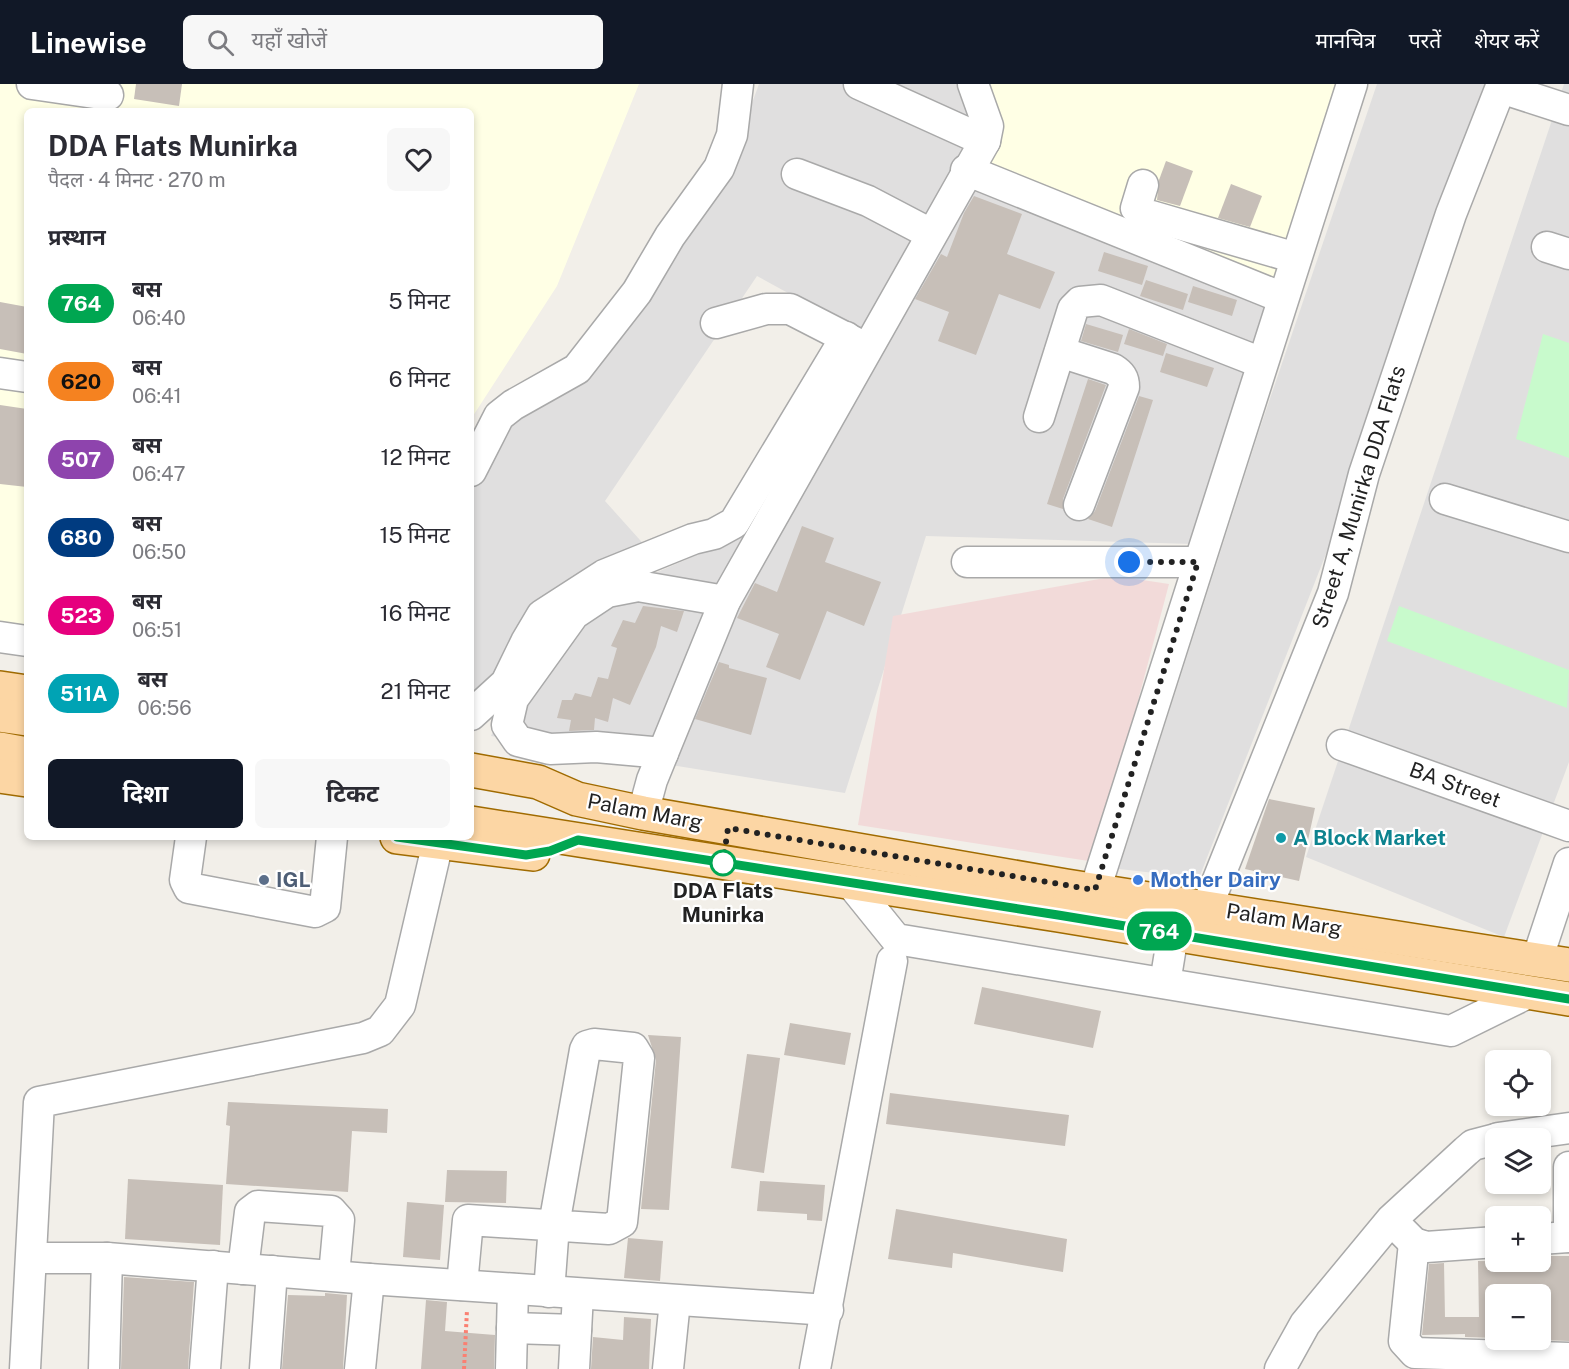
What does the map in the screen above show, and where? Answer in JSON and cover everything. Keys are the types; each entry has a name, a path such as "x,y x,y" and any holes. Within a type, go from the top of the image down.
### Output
{"main road":[{"path":"0,687 24,691"},
{"path":"0,715 24,719"},
{"path":"0,749 24,753"},
{"name":"Palam Marg","path":"474,771 538,782 577,800 643,813 1095,890 1569,965"},
{"path":"0,776 24,780"},
{"path":"474,785 577,800"},
{"path":"474,823 578,840"},
{"name":"Palam Marg","path":"418,840 526,855 550,851 578,840 1569,999"}],"street":[{"path":"32,84 108,97"},
{"path":"474,465 499,416 513,405 577,369 637,292 670,236 719,168 732,135 738,84"},
{"path":"859,84 985,141"},
{"path":"474,712 513,674 526,642 542,615 604,575 693,539 714,534 734,523 931,234 966,170 985,141 988,126 973,84"},
{"path":"1095,890 1352,84"},
{"path":"1502,86 1569,110"},
{"name":"Street A, Munirka DDA Flats","path":"1207,907 1333,593 1371,451 1450,214 1502,86"},
{"path":"966,170 1283,298"},
{"path":"797,174 868,201 931,234"},
{"path":"1143,185 1136,208 1141,213 1296,258"},
{"path":"1039,417 1073,309 1080,302 1101,300 1262,363"},
{"path":"716,323 779,307 790,309 857,343"},
{"path":"643,813 652,780 725,602 857,343"},
{"path":"1060,352 1113,369 1124,381 1124,387 1079,505"},
{"path":"0,373 24,377"},
{"path":"1445,499 1569,537"},
{"path":"967,562 1198,562"},
{"path":"663,753 596,747 550,749 518,741 507,724 513,699 574,614 607,592 638,586 725,602"},
{"path":"0,637 24,641"},
{"name":"BA Street","path":"1342,745 1569,826"},
{"path":"191,840 185,880 189,888 315,912 325,907 332,840"},
{"path":"25,1369 39,1102 363,1038 380,1031 400,1005 438,843"},
{"path":"1536,960 1569,863"},
{"path":"850,882 896,939 1451,1031 1530,992"},
{"path":"1165,983 1173,934"},
{"path":"815,1369 828,1310 892,961"},
{"path":"465,1285 468,1220 554,1225 609,1228 620,1224 624,1218 639,1058 633,1048 594,1044 586,1047 554,1225 564,1293 576,1330 574,1369"},
{"path":"1551,1131 1569,1128"},
{"path":"1280,1369 1291,1344 1305,1324 1391,1220 1473,1145 1485,1142"},
{"path":"1551,1238 1569,1237 1569,1167"},
{"path":"265,1369 258,1270 250,1212 258,1206 331,1211 337,1215 339,1220 334,1275"},
{"path":"1391,1220 1414,1243 1426,1248 1485,1243"},
{"path":"1414,1243 1404,1341 1414,1353 1569,1358"},
{"path":"32,1258 107,1258 369,1279 828,1310"},
{"path":"104,1369 107,1258"},
{"path":"206,1369 213,1266"},
{"path":"360,1369 369,1279"},
{"path":"511,1369 513,1289"},
{"path":"668,1369 675,1301"},
{"path":"512,1328 576,1330"}],"path":[{"path":"464,1369 465,1285"}],"shaded area":[{"path":"0,84 639,84 557,286 474,414 474,108 24,108 24,655 0,651"},
{"path":"759,84 960,84 981,125 859,332 757,276 605,501 657,559 552,618 715,547 973,185 1272,309 1191,544 926,536 845,793 491,736 526,655 474,724 474,438 567,366 726,174"},
{"path":"960,84 1365,84 1296,287 961,159 981,125"},
{"path":"1377,84 1510,84 1199,878 1119,869 1258,434"},
{"path":"1564,84 1569,84 1569,762 1504,937 1306,857"},
{"path":"1116,576 1169,584 1095,862 858,825 893,616"}],"green space":[{"path":"1543,334 1569,343 1569,458 1516,439"},
{"path":"1399,606 1569,670 1567,708 1387,641"}],"building":[{"path":"136,84 182,84 179,106 134,99"},
{"path":"1166,161 1193,171 1180,206 1157,200 1159,180"},
{"path":"1231,184 1262,196 1250,227 1218,218"},
{"path":"974,196 1022,214 1007,254 1055,272 1040,309 999,294 976,355 938,341 949,312 915,299 941,254 947,257 964,213"},
{"path":"1104,252 1148,266 1142,285 1098,271"},
{"path":"1146,280 1188,294 1183,310 1140,296"},
{"path":"1193,286 1237,300 1232,316 1188,302"},
{"path":"0,302 24,306 24,353 0,349"},
{"path":"1086,324 1123,335 1118,352 1081,341"},
{"path":"1129,329 1167,344 1163,356 1124,344"},
{"path":"1166,353 1214,368 1207,387 1160,372"},
{"path":"1088,379 1106,385 1063,499 1063,509 1047,504"},
{"path":"1139,396 1153,400 1112,527 1088,519 1095,511"},
{"path":"0,405 24,409 24,487 0,484"},
{"path":"802,526 834,538 825,562 881,582 864,626 827,611 800,680 766,667 779,634 737,618 755,583 777,592"},
{"path":"643,606 684,611 677,632 661,626 656,647 630,705 613,698 608,722 595,718 594,730 569,731 571,720 557,718 562,700 572,700 575,693 591,697 598,677 608,679 617,648 611,646 623,620 635,623"},
{"path":"719,662 729,665 729,668 767,678 751,735 695,719"},
{"name":"A Block Market","path":"1269,799 1315,808 1299,881 1245,869"},
{"path":"982,987 1101,1011 1093,1048 974,1024"},
{"path":"790,1023 851,1033 845,1065 784,1055"},
{"path":"648,1035 681,1037 669,1210 641,1209 656,1060"},
{"path":"747,1054 780,1058 764,1173 731,1168"},
{"path":"890,1093 1069,1115 1065,1146 886,1124"},
{"path":"228,1102 388,1109 387,1133 352,1131 348,1192 226,1184 230,1126 226,1125"},
{"path":"447,1170 507,1171 506,1203 445,1202"},
{"path":"128,1179 223,1185 220,1245 125,1239"},
{"path":"760,1181 825,1185 822,1221 807,1220 807,1214 757,1211"},
{"path":"407,1202 444,1205 440,1260 403,1257"},
{"path":"896,1209 1067,1239 1063,1272 953,1253 952,1268 888,1259"},
{"path":"628,1238 663,1241 660,1281 624,1278"},
{"path":"1551,1256 1569,1256 1569,1341 1551,1340 1551,1284 1485,1284 1485,1338 1465,1337 1465,1334 1422,1335 1429,1264 1444,1263 1445,1317 1479,1317 1478,1261 1485,1261 1485,1272 1551,1272"},
{"path":"124,1277 194,1282 188,1369 121,1369"},
{"path":"325,1293 347,1295 343,1369 282,1369 288,1295 325,1296"},
{"path":"426,1300 447,1302 445,1331 495,1335 494,1369 421,1369"},
{"path":"624,1317 651,1319 649,1369 591,1369 593,1337 623,1340"}],"bus line":[{"name":"764","path":"418,840 526,855 550,851 578,840 1058,915 1569,999"}],"place":[{"name":"A Block Market","path":"1281,838"},
{"name":"DDA Flats Munirka","path":"723,863"},
{"name":"IGL","path":"264,880"},
{"name":"Mother Dairy","path":"1138,880"}],"route":[{"path":"723,863 728,828 1095,890 1198,562 1129,562"}]}
